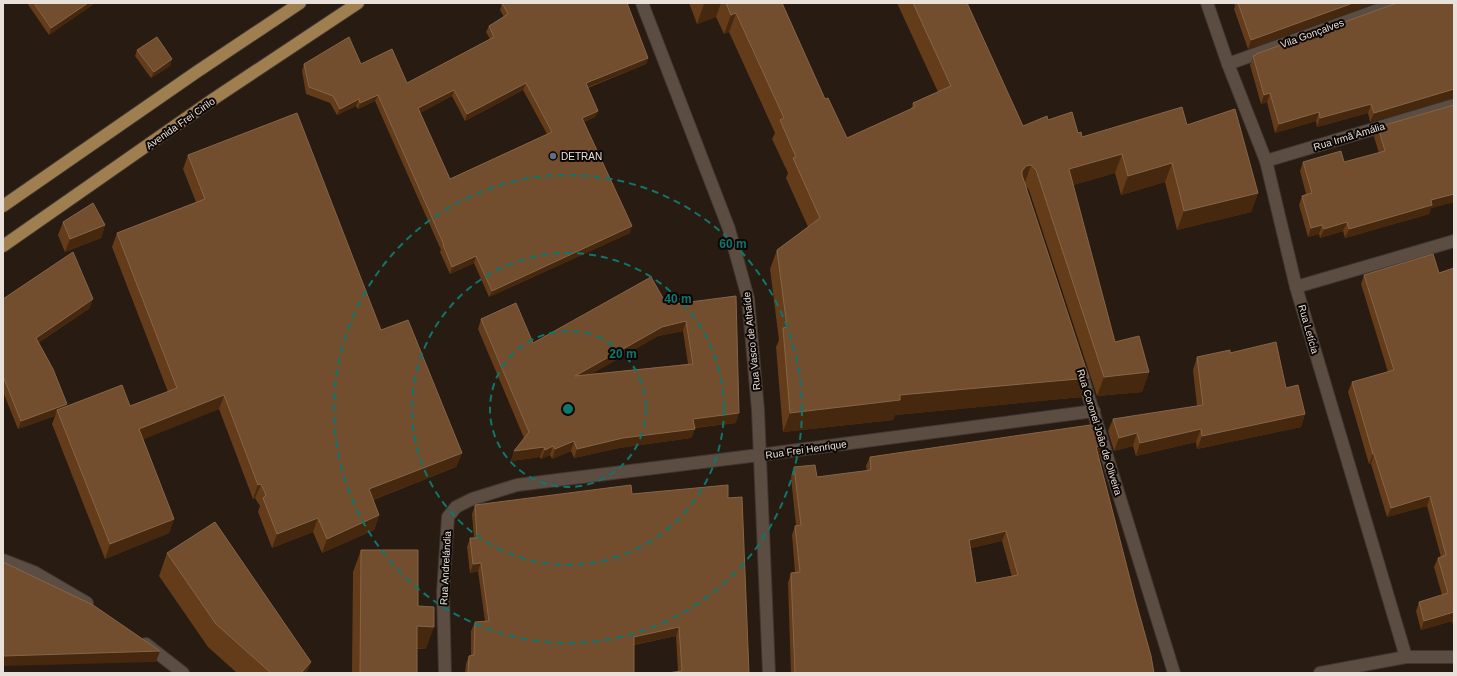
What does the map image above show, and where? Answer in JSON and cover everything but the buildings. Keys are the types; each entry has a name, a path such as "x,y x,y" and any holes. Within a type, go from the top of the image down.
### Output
{"main road":[{"path":"3,206 300,3"},
{"name":"Avenida Frei Cirilo","path":"3,246 209,103 358,3"}],"street":[{"name":"Rua Vasco de Athaíde","path":"642,3 729,229 748,298 758,410 769,673"},
{"name":"Rua Letícia","path":"1206,3 1266,161 1296,287 1406,657"},
{"name":"Vila Gonçalves","path":"1228,64 1396,3"},
{"name":"Rua Irmã Amália","path":"1266,161 1454,105"},
{"path":"1296,287 1454,241"},
{"name":"Rua Coronel João de Oliveira","path":"1076,358 1094,411 1174,673"},
{"name":"Rua Frei Henrique","path":"517,485 759,456 1094,411"},
{"name":"Rua Andrelándia","path":"445,673 443,592 448,517 456,507 472,498 517,485"},
{"path":"3,560 34,572 96,609"},
{"path":"137,637 183,673"},
{"path":"1320,673 1406,657 1454,657"}],"place":[{"name":"DETRAN","path":"553,156"}]}
